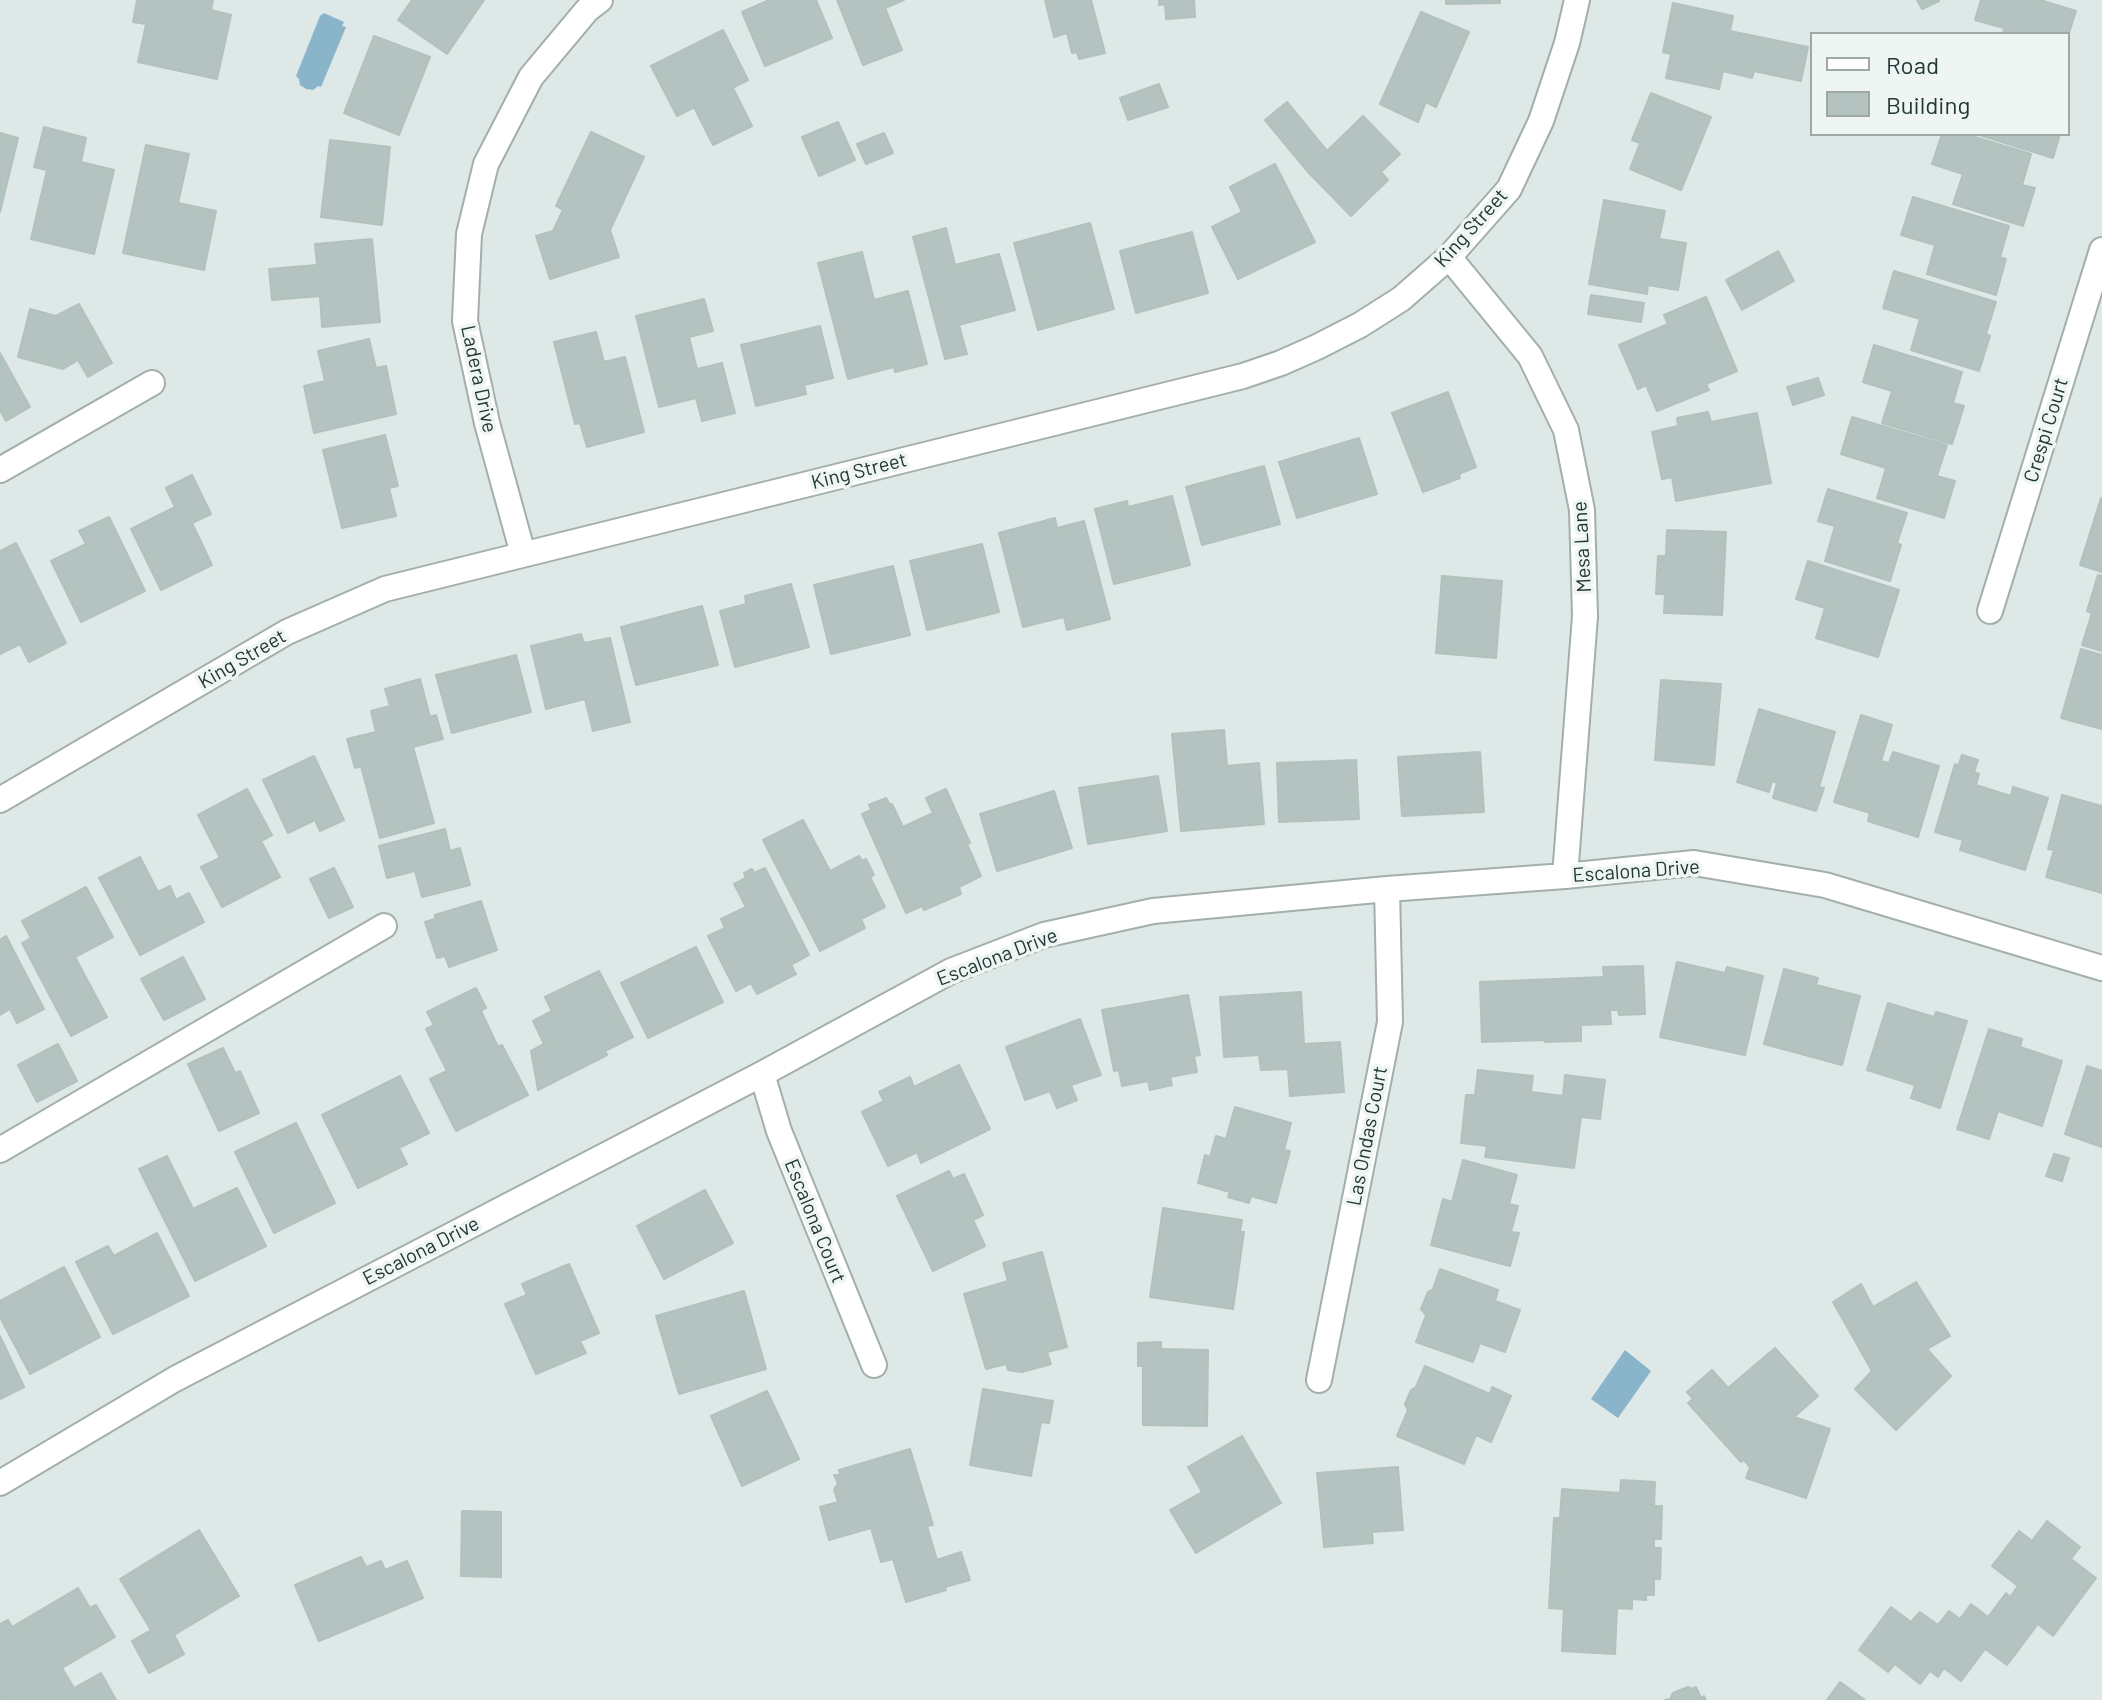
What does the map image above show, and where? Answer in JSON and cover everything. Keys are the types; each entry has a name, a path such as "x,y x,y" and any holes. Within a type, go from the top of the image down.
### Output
{"street":[{"name":"Ladera Drive","path":"523,554 487,423 465,321 469,234 486,164 531,77 587,10 600,0"},
{"name":"King Street","path":"0,800 287,632 385,589 1243,376 1281,363 1360,325 1401,299 1449,257 1509,189 1541,121 1567,43 1577,0"},
{"name":"Crespi Court","path":"1990,611 2102,250"},
{"name":"Mesa Lane","path":"1449,257 1530,356 1566,430 1582,510 1585,616 1565,876"},
{"path":"0,470 152,383"},
{"name":"Escalona Drive","path":"0,1483 175,1379 762,1074 951,971 1044,935 1153,911 1694,863 1825,885 2102,968"},
{"name":"Las Ondas Court","path":"1319,1380 1390,1022 1387,889"},
{"path":"0,1150 384,926"},
{"name":"Escalona Court","path":"762,1074 779,1131 874,1365"}],"water":[{"path":"324,13 344,22 342,26 346,27 321,87 306,89 296,76 320,16"},
{"path":"1625,1350 1651,1371 1618,1418 1591,1399"}],"building":[{"path":"137,0 213,0 211,10 231,15 217,79 138,62 146,24 133,22"},
{"path":"412,0 484,0 447,54 398,20"},
{"path":"769,0 816,0 832,38 765,66 742,12"},
{"path":"837,0 904,0 885,8 902,50 863,65"},
{"path":"1045,0 1091,0 1105,53 1079,59 1077,52 1072,53 1067,33 1054,37"},
{"path":"1159,0 1194,0 1195,17 1166,19 1165,4 1159,5"},
{"path":"1446,0 1500,0 1500,3 1446,4"},
{"path":"1917,0 1939,0 1939,1 1922,9"},
{"path":"1981,0 2040,0 2076,11 2069,32 2003,32 2004,28 1975,20"},
{"path":"1673,3 1733,16 1730,31 1808,47 1801,81 1754,71 1752,78 1723,71 1719,89 1666,78 1671,54 1663,52"},
{"path":"1421,12 1469,32 1436,107 1426,102 1418,122 1380,104"},
{"path":"723,30 748,80 677,116 651,66"},
{"path":"374,36 430,57 399,135 344,113"},
{"path":"1159,84 1168,107 1128,120 1120,98"},
{"path":"733,88 752,126 713,145 694,107"},
{"path":"1651,93 1711,117 1681,190 1630,169 1640,143 1632,140"},
{"path":"1287,102 1327,151 1363,116 1400,154 1381,172 1388,180 1351,216 1308,172 1265,120"},
{"path":"838,122 855,160 819,176 802,137"},
{"path":"44,127 86,138 81,162 114,170 94,254 31,239 47,170 34,167"},
{"path":"591,132 644,157 610,230 619,257 550,279 536,236 553,231 563,210 556,206"},
{"path":"0,133 18,138 0,212"},
{"path":"884,133 893,153 866,164 857,144"},
{"path":"1941,136 1972,136 2031,154 2022,185 2035,188 2023,226 1953,204 1963,174 1932,164"},
{"path":"1982,136 2059,136 2053,158"},
{"path":"330,140 390,147 382,225 321,217"},
{"path":"146,145 189,154 178,203 216,211 204,270 123,253"},
{"path":"1275,164 1315,242 1238,279 1212,227 1242,212 1230,187"},
{"path":"1913,197 2009,226 2000,257 2006,259 1996,295 1927,274 1935,245 1901,235"},
{"path":"1604,200 1665,211 1659,239 1686,243 1678,290 1648,285 1647,294 1589,284"},
{"path":"1090,223 1114,309 1038,330 1014,243"},
{"path":"946,228 955,265 999,254 1015,310 959,325 967,354 945,359 913,237"},
{"path":"1192,232 1208,293 1136,313 1120,251"},
{"path":"372,239 380,322 322,327 320,296 272,300 269,269 317,265 315,244"},
{"path":"1778,251 1794,281 1742,310 1726,280"},
{"path":"862,252 874,300 908,291 927,364 895,372 894,367 848,379 818,263"},
{"path":"1894,271 1996,302 1979,371 1911,350 1920,319 1883,308"},
{"path":"1591,295 1644,303 1641,322 1588,314"},
{"path":"1706,297 1737,371 1706,384 1709,390 1657,411 1646,385 1638,389 1619,345 1668,324 1664,315"},
{"path":"704,299 713,331 689,337 697,369 722,363 735,413 702,421 696,398 659,407 636,316"},
{"path":"79,304 112,363 88,377 78,360 63,369 18,357 30,309 56,316"},
{"path":"820,326 833,378 804,385 806,394 756,406 741,345"},
{"path":"596,332 604,362 625,357 644,432 587,447 580,423 575,424 554,342"},
{"path":"369,339 376,368 386,366 396,414 314,433 304,386 325,381 318,351"},
{"path":"1874,345 1962,372 1953,403 1964,406 1952,444 1882,423 1892,391 1863,382"},
{"path":"0,353 30,407 6,421 0,410"},
{"path":"1818,378 1824,395 1793,405 1787,387"},
{"path":"1448,392 1476,467 1459,474 1460,478 1423,492 1392,413"},
{"path":"1708,412 1711,422 1757,413 1771,483 1676,501 1672,477 1662,479 1652,432 1678,426 1677,418"},
{"path":"1852,417 1947,445 1937,476 1955,481 1944,518 1877,498 1886,468 1841,454"},
{"path":"385,435 398,486 389,488 396,516 342,528 323,450"},
{"path":"1359,438 1377,494 1297,518 1279,462"},
{"path":"1264,466 1280,524 1202,545 1186,487"},
{"path":"192,475 211,514 192,523 212,565 161,590 131,529 175,507 166,488"},
{"path":"1828,489 1907,513 1897,543 1901,545 1890,581 1825,561 1835,526 1818,521"},
{"path":"1172,496 1190,565 1114,584 1095,509 1127,501 1128,507"},
{"path":"2102,498 2102,572 2080,565"},
{"path":"109,517 145,591 81,622 51,561 86,544 79,531"},
{"path":"1055,518 1057,528 1084,521 1110,619 1067,630 1064,617 1023,627 999,533"},
{"path":"1667,530 1726,532 1722,615 1664,613 1665,594 1656,594 1658,556 1666,556"},
{"path":"16,543 66,643 29,662 20,644 0,654 0,551"},
{"path":"982,544 999,612 927,630 910,561"},
{"path":"1808,561 1899,590 1878,657 1816,638 1825,608 1796,599"},
{"path":"893,566 910,635 831,654 814,585"},
{"path":"2098,575 2102,576 2102,651 2082,645 2092,613 2087,611"},
{"path":"1442,576 1502,581 1496,658 1436,653"},
{"path":"791,584 809,647 735,667 720,611 746,604 745,596"},
{"path":"702,606 718,665 636,685 621,627"},
{"path":"581,634 584,643 610,638 630,722 593,731 585,699 546,709 531,646"},
{"path":"2081,649 2102,655 2102,729 2061,718"},
{"path":"516,655 531,712 452,733 436,675"},
{"path":"420,679 430,717 436,715 443,739 413,747 434,823 380,838 361,766 355,768 347,739 376,732 371,711 390,706 385,689"},
{"path":"1661,680 1721,684 1714,765 1655,760"},
{"path":"1759,709 1835,732 1819,787 1824,788 1816,811 1773,798 1777,783 1772,781 1769,792 1737,782"},
{"path":"1861,715 1892,725 1881,761 1889,763 1893,752 1939,766 1918,837 1868,821 1870,813 1834,802"},
{"path":"1224,730 1227,766 1259,763 1264,824 1181,831 1172,734"},
{"path":"1480,752 1484,812 1402,816 1398,757"},
{"path":"1962,755 1978,760 1974,772 1979,774 1976,785 2011,796 2013,787 2048,798 2025,870 1960,850 1963,840 1935,832 1955,764 1958,766"},
{"path":"314,756 344,820 320,831 315,820 288,833 263,780"},
{"path":"1356,760 1359,819 1279,822 1277,763"},
{"path":"1158,776 1167,831 1088,844 1079,788"},
{"path":"247,789 272,835 261,841 280,877 222,907 201,867 220,858 198,815"},
{"path":"946,789 981,876 959,887 961,894 924,910 922,906 906,913 862,814 871,810 869,805 886,798 903,827 933,813 926,798"},
{"path":"1054,791 1072,848 997,871 980,814"},
{"path":"2062,795 2102,806 2102,893 2046,877 2054,850 2048,849"},
{"path":"803,820 830,871 859,856 862,861 866,859 874,875 870,877 885,907 861,919 865,928 820,951 763,840"},
{"path":"445,829 450,851 460,848 470,885 422,897 415,871 387,878 379,846"},
{"path":"140,857 158,892 170,886 176,900 189,893 204,922 140,955 99,878"},
{"path":"334,868 353,907 329,918 310,879"},
{"path":"765,868 809,955 791,965 796,974 757,994 751,983 736,991 708,936 725,928 721,919 746,907 734,884 746,878 744,873"},
{"path":"86,887 113,937 75,957 107,1017 71,1036 22,943 31,938 22,921"},
{"path":"481,901 497,950 449,967 445,956 437,958 425,922 435,919 435,915"},
{"path":"6,936 44,1009 17,1023 10,1009 0,1015 0,940"},
{"path":"696,947 723,1002 648,1038 621,983"},
{"path":"183,957 205,999 164,1020 141,979"},
{"path":"1677,962 1725,973 1727,967 1763,976 1745,1055 1660,1037"},
{"path":"1643,966 1645,1014 1619,1015 1618,1010 1610,1010 1611,1024 1581,1025 1581,1041 1482,1042 1480,982 1604,977 1603,967"},
{"path":"1784,969 1818,978 1816,985 1860,996 1842,1065 1764,1044"},
{"path":"599,971 633,1037 605,1051 607,1055 538,1090 531,1051 544,1044 533,1021 552,1011 545,997"},
{"path":"476,988 486,1008 481,1011 498,1047 502,1045 528,1095 456,1131 430,1079 447,1071 426,1029 434,1025 427,1012"},
{"path":"1301,992 1304,1044 1340,1042 1344,1092 1290,1096 1288,1069 1261,1070 1259,1055 1224,1057 1220,997"},
{"path":"1188,995 1200,1055 1194,1056 1197,1072 1170,1077 1172,1085 1150,1090 1148,1081 1122,1086 1119,1070 1114,1071 1102,1010"},
{"path":"1888,1003 1934,1017 1936,1012 1967,1021 1940,1108 1911,1098 1915,1085 1867,1070"},
{"path":"1080,1019 1101,1075 1071,1085 1077,1100 1057,1108 1050,1091 1025,1100 1006,1047"},
{"path":"1989,1029 2022,1039 2020,1047 2062,1061 2042,1126 1998,1111 1989,1139 1957,1129"},
{"path":"58,1044 77,1081 37,1102 18,1065"},
{"path":"223,1048 235,1073 240,1071 259,1113 219,1131 188,1064"},
{"path":"959,1065 990,1129 921,1163 917,1152 888,1166 862,1112 884,1101 879,1092 910,1077 914,1087"},
{"path":"2087,1066 2102,1071 2102,1147 2065,1134"},
{"path":"1478,1070 1533,1076 1531,1092 1563,1096 1565,1075 1605,1080 1600,1119 1581,1117 1574,1168 1485,1157 1487,1146 1461,1143 1466,1095 1475,1095"},
{"path":"400,1076 429,1133 399,1148 407,1164 358,1188 322,1115"},
{"path":"1235,1107 1291,1123 1284,1150 1290,1151 1276,1203 1251,1196 1249,1203 1228,1197 1230,1192 1198,1183 1205,1155 1210,1157 1216,1136 1226,1139"},
{"path":"296,1123 335,1203 274,1233 235,1152"},
{"path":"2054,1154 2069,1158 2062,1181 2046,1176"},
{"path":"167,1156 193,1209 237,1188 266,1246 195,1281 139,1169"},
{"path":"1463,1160 1517,1175 1509,1204 1518,1206 1511,1232 1519,1233 1510,1266 1431,1245 1443,1199 1452,1202"},
{"path":"949,1171 953,1179 964,1174 983,1215 973,1220 985,1246 933,1271 897,1196"},
{"path":"705,1190 733,1243 664,1279 637,1226"},
{"path":"1163,1208 1242,1220 1240,1232 1244,1232 1233,1309 1150,1297"},
{"path":"157,1233 189,1296 113,1334 76,1262 108,1246 114,1256"},
{"path":"1042,1252 1067,1347 1047,1352 1051,1364 1022,1372 1008,1370 1006,1364 986,1369 964,1294 1008,1281 1003,1263"},
{"path":"569,1264 599,1333 580,1341 586,1353 536,1374 505,1304 527,1295 522,1284"},
{"path":"64,1267 100,1337 30,1374 0,1317 0,1301"},
{"path":"1440,1269 1498,1290 1495,1301 1520,1310 1505,1352 1480,1343 1473,1362 1416,1342 1426,1315 1421,1309"},
{"path":"1916,1282 1950,1336 1927,1349 1951,1376 1896,1430 1855,1389 1872,1371 1833,1302 1861,1284 1873,1307"},
{"path":"744,1291 766,1369 679,1394 656,1316"},
{"path":"0,1336 24,1387 0,1399"},
{"path":"1161,1342 1161,1349 1208,1350 1207,1426 1143,1425 1143,1366 1138,1366 1138,1343"},
{"path":"1775,1348 1818,1396 1794,1417 1830,1429 1806,1498 1746,1478 1750,1467 1744,1460 1741,1462 1688,1403 1693,1399 1687,1392 1712,1370 1728,1388"},
{"path":"1425,1366 1490,1394 1492,1387 1511,1396 1491,1442 1476,1435 1464,1464 1397,1436 1408,1410 1405,1404"},
{"path":"983,1389 1053,1401 1049,1423 1041,1422 1031,1476 970,1465"},
{"path":"767,1391 799,1459 742,1486 711,1416"},
{"path":"1242,1436 1281,1503 1196,1553 1170,1510 1202,1492 1188,1467"},
{"path":"910,1449 933,1525 927,1526 937,1560 961,1552 970,1580 906,1602 893,1559 881,1562 871,1528 829,1540 820,1507 838,1502 834,1490 838,1483 834,1475 840,1475 839,1470"},
{"path":"1398,1467 1403,1530 1372,1532 1373,1543 1324,1547 1317,1473"},
{"path":"1621,1480 1655,1482 1654,1506 1662,1506 1661,1539 1654,1539 1654,1548 1661,1548 1660,1579 1654,1579 1654,1595 1646,1595 1646,1600 1632,1599 1632,1609 1617,1608 1615,1654 1562,1651 1564,1609 1549,1608 1554,1518 1560,1518 1562,1489 1620,1493"},
{"path":"462,1511 501,1512 501,1577 461,1576"},
{"path":"2047,1521 2080,1547 2071,1559 2096,1578 2053,1636 2038,1624 2007,1665 1985,1649 1961,1681 1944,1668 1938,1677 1930,1671 1920,1684 1895,1664 1888,1672 1859,1650 1891,1607 1911,1622 1920,1612 1938,1625 1949,1611 1960,1619 1971,1604 1988,1617 2006,1593 2010,1597 2018,1586 1992,1566 2019,1531 2032,1541"},
{"path":"199,1530 239,1596 174,1635 184,1654 149,1673 132,1641 151,1630 120,1579"},
{"path":"361,1557 366,1567 381,1561 385,1570 407,1561 423,1598 319,1641 295,1585"},
{"path":"78,1588 90,1608 96,1605 115,1637 62,1668 74,1688 101,1673 116,1700 0,1700 0,1624 8,1620 12,1627"},
{"path":"1840,1682 1865,1700 1827,1700"},
{"path":"1696,1687 1701,1698 1704,1696 1706,1700 1665,1700 1670,1699 1673,1693"}]}
